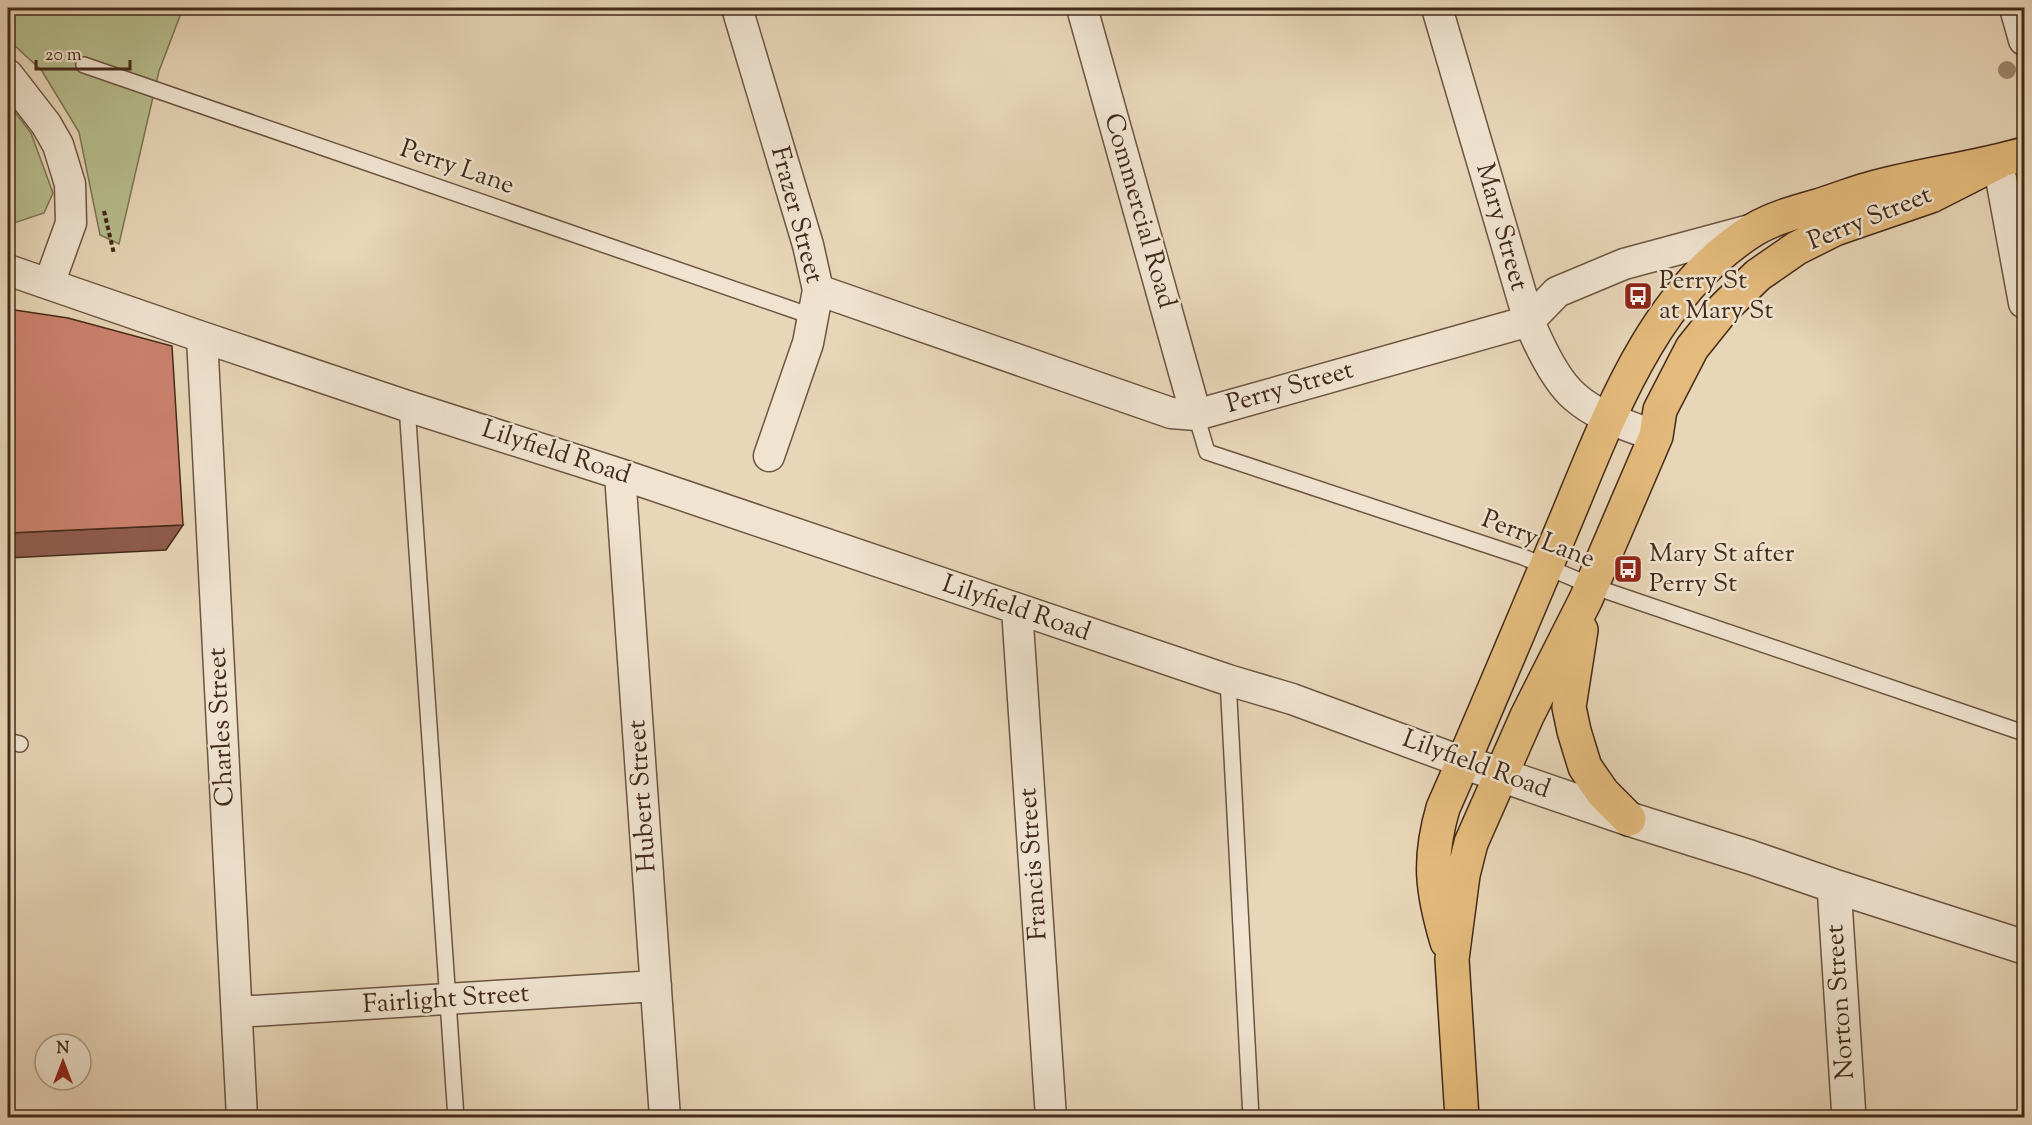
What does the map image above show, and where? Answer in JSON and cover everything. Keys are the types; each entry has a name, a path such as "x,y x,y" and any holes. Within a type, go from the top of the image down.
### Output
{"main road":[{"name":"Perry Street","path":"1610,419 1656,328 1676,302 1713,262 1756,229 1789,214 1876,187 2011,158"},
{"name":"Perry Street","path":"1656,436 1660,410 1692,348 1724,308 1758,274 1797,248 1834,229 1931,196 2011,158"},
{"path":"1452,959 1438,912 1432,873 1436,832 1443,808 1610,419"},
{"path":"1461,1118 1452,959 1471,843 1527,716 1589,592 1656,436"},
{"path":"1589,592 1569,707 1585,767 1603,793 1629,819"}],"street":[{"name":"Frazer Street","path":"738,8 808,245 816,303 808,344 769,456"},
{"name":"Commercial Road","path":"1082,8 1196,415"},
{"name":"Mary Street","path":"1437,8 1529,321 1549,363 1574,397 1610,419 1656,436"},
{"path":"2015,8 2025,40"},
{"path":"8,75 52,134 58,145 70,184 72,222 49,284"},
{"path":"2011,158 2025,303"},
{"name":"Perry Street","path":"816,303 1171,413 1196,415 1529,321 1557,292 1624,264 1756,229"},
{"name":"Lilyfield Road","path":"8,270 407,406 620,474 1228,680 1292,699 1629,819 2025,947"},
{"name":"Charles Street","path":"202,337 242,1118"},
{"name":"Hubert Street","path":"620,474 665,1118"},
{"name":"Francis Street","path":"1017,609 1051,1118"},
{"name":"Norton Street","path":"1834,886 1849,1118"},
{"name":"Fairlight Street","path":"237,1012 656,986"}],"lane":[{"name":"Perry Lane","path":"84,65 816,303"},
{"path":"407,406 456,1118"},
{"name":"Perry Lane","path":"1196,415 1207,452 1546,567 1589,592 2025,733"},
{"path":"1228,680 1251,1118"}],"green space":[{"path":"8,8 183,8 159,71 119,244 100,235 79,132 42,71 11,42 8,35"},
{"path":"8,103 31,133 53,193 44,213 11,224 8,222"}],"building":[{"path":"8,309 68,318 172,346 183,525 8,533"}],"place":[{"name":"Perry St at Mary St","path":"1638,296"},
{"name":"Mary St after Perry St","path":"1628,569"}]}
